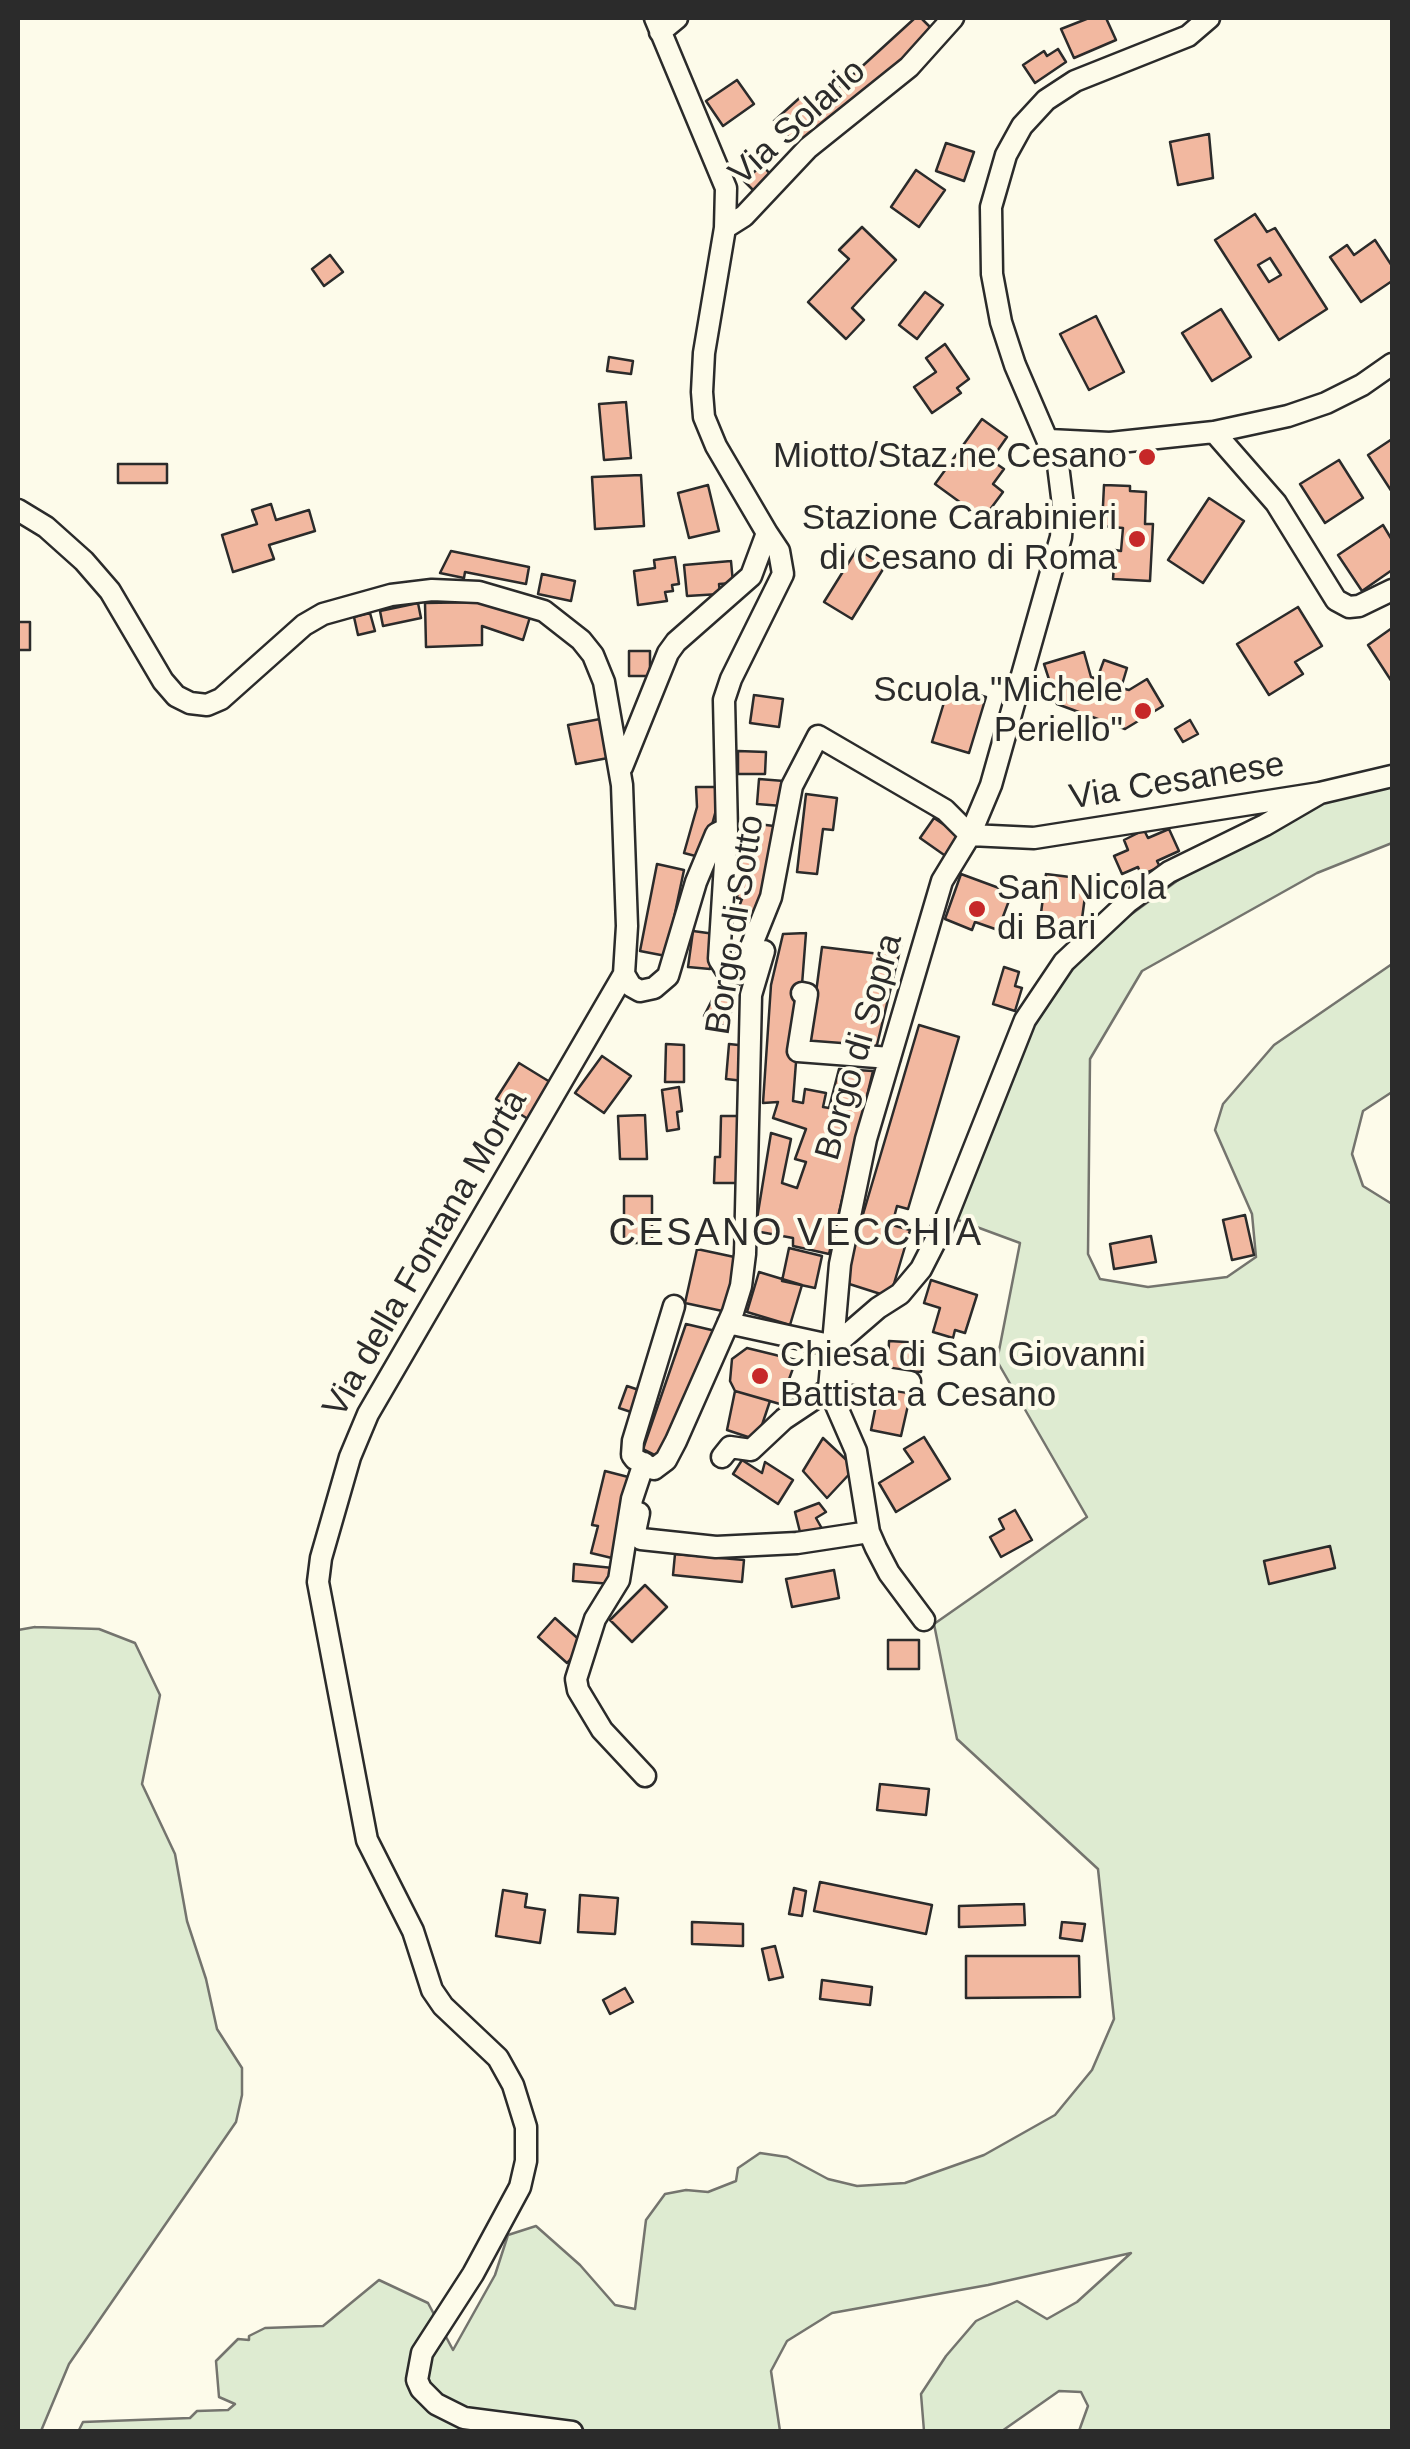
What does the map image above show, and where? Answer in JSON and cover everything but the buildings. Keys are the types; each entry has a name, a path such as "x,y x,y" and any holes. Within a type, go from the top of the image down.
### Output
{"street":[{"path":"677,18 658,25 725,181 725,228 704,353 702,408 716,446 779,551 783,574 727,689 722,724 727,832 719,941 719,959 724,970 736,974 745,965 770,897"},
{"name":"Via Solario","path":"725,228 744,216 808,148 909,67 953,18"},
{"name":"Borgo di Sopra","path":"830,1380 845,1231 866,1139 942,881 970,835 991,785 1058,554 1062,490 1049,440 1014,365 992,274 992,207 1006,155 1022,126 1059,91 1103,68 1188,36 1209,18"},
{"path":"1049,440 1110,443 1214,432 1288,416 1326,403 1392,364"},
{"path":"1214,432 1268,494 1336,600 1350,607 1359,606 1392,590"},
{"path":"18,510 46,526 84,560 110,591 170,690 200,706 222,698 304,625 338,608 432,590 479,592 531,605 569,628 593,655 607,691 621,769 627,919 624,974 631,986 640,991 654,988 668,976 696,882 716,834 727,832"},
{"path":"621,769 668,654 676,642 750,576 767,533"},
{"name":"Borgo di Sotto","path":"649,1466 668,1456 741,1286 761,988 780,908 770,897 790,795 818,736 946,810 970,835"},
{"name":"Via Cesanese","path":"970,835 1034,838 1320,793 1392,776"},
{"path":"728,1323 834,1346 900,1294 921,1270 944,1224 1025,1020 1064,962 1128,902 1169,872 1320,793"},
{"name":"Via della Fontana Morta","path":"572,2432 464,2418 436,2404 418,2380 422,2353 473,2274 520,2187 526,2161 526,2127 510,2078 494,2053 443,2006 432,1990 413,1930 367,1840 318,1575 350,1457 368,1414 624,974"},
{"path":"802,994 806,994 798,1051 890,1058"},
{"path":"649,1466 632,1455 633,1441 674,1306"},
{"path":"722,1457 730,1447 751,1450 830,1380 910,1382"},
{"path":"830,1380 856,1451 869,1532 889,1572 924,1620"},
{"path":"649,1466 635,1525 635,1532 642,1539 716,1547 797,1543 869,1532"},
{"path":"645,1776 602,1730 576,1680 598,1611 618,1580 632,1499 649,1466"}],"green space":[{"path":"1392,782 1392,843 1317,873 1142,971 1090,1059 1088,1254 1100,1279 1148,1287 1227,1277 1256,1257 1252,1214 1215,1130 1223,1104 1274,1045 1392,964 1392,1092 1363,1111 1352,1154 1363,1186 1392,1204 1392,2431 1079,2431 1088,2406 1081,2392 1059,2391 1002,2431 924,2431 921,2394 976,2321 1017,2301 1047,2319 1077,2302 1131,2253 988,2285 832,2313 787,2341 771,2371 780,2431 78,2432 83,2422 190,2418 197,2411 228,2410 235,2404 219,2397 216,2361 238,2339 249,2340 249,2336 265,2328 323,2326 379,2280 428,2303 453,2350 495,2275 508,2235 536,2226 580,2265 615,2305 635,2309 646,2220 665,2194 686,2190 708,2192 736,2181 738,2168 760,2153 787,2157 828,2179 857,2186 905,2183 984,2155 1055,2115 1092,2070 1114,2019 1098,1869 957,1739 934,1624 1087,1517 997,1361 1020,1243 955,1219 1023,1046 1050,993 1111,929 1203,862 1324,800"},
{"path":"99,1629 135,1643 160,1695 142,1784 175,1854 187,1921 217,2029 242,2068 242,2095 236,2122 69,2364 41,2431 18,2432 18,1630"}],"place":[{"name":"Miotto/Staz.ne Cesano","path":"1147,457"},
{"name":"Stazione Carabinieri di Cesano di Roma","path":"1137,539"},
{"name":"Scuola \"Michele Periello\"","path":"1143,711"},
{"name":"San Nicola di Bari","path":"977,909"},
{"name":"Chiesa di San Giovanni Battista a Cesano","path":"760,1376"}],"district":[{"name":"CESANO VECCHIA","path":"796,1235"}]}
